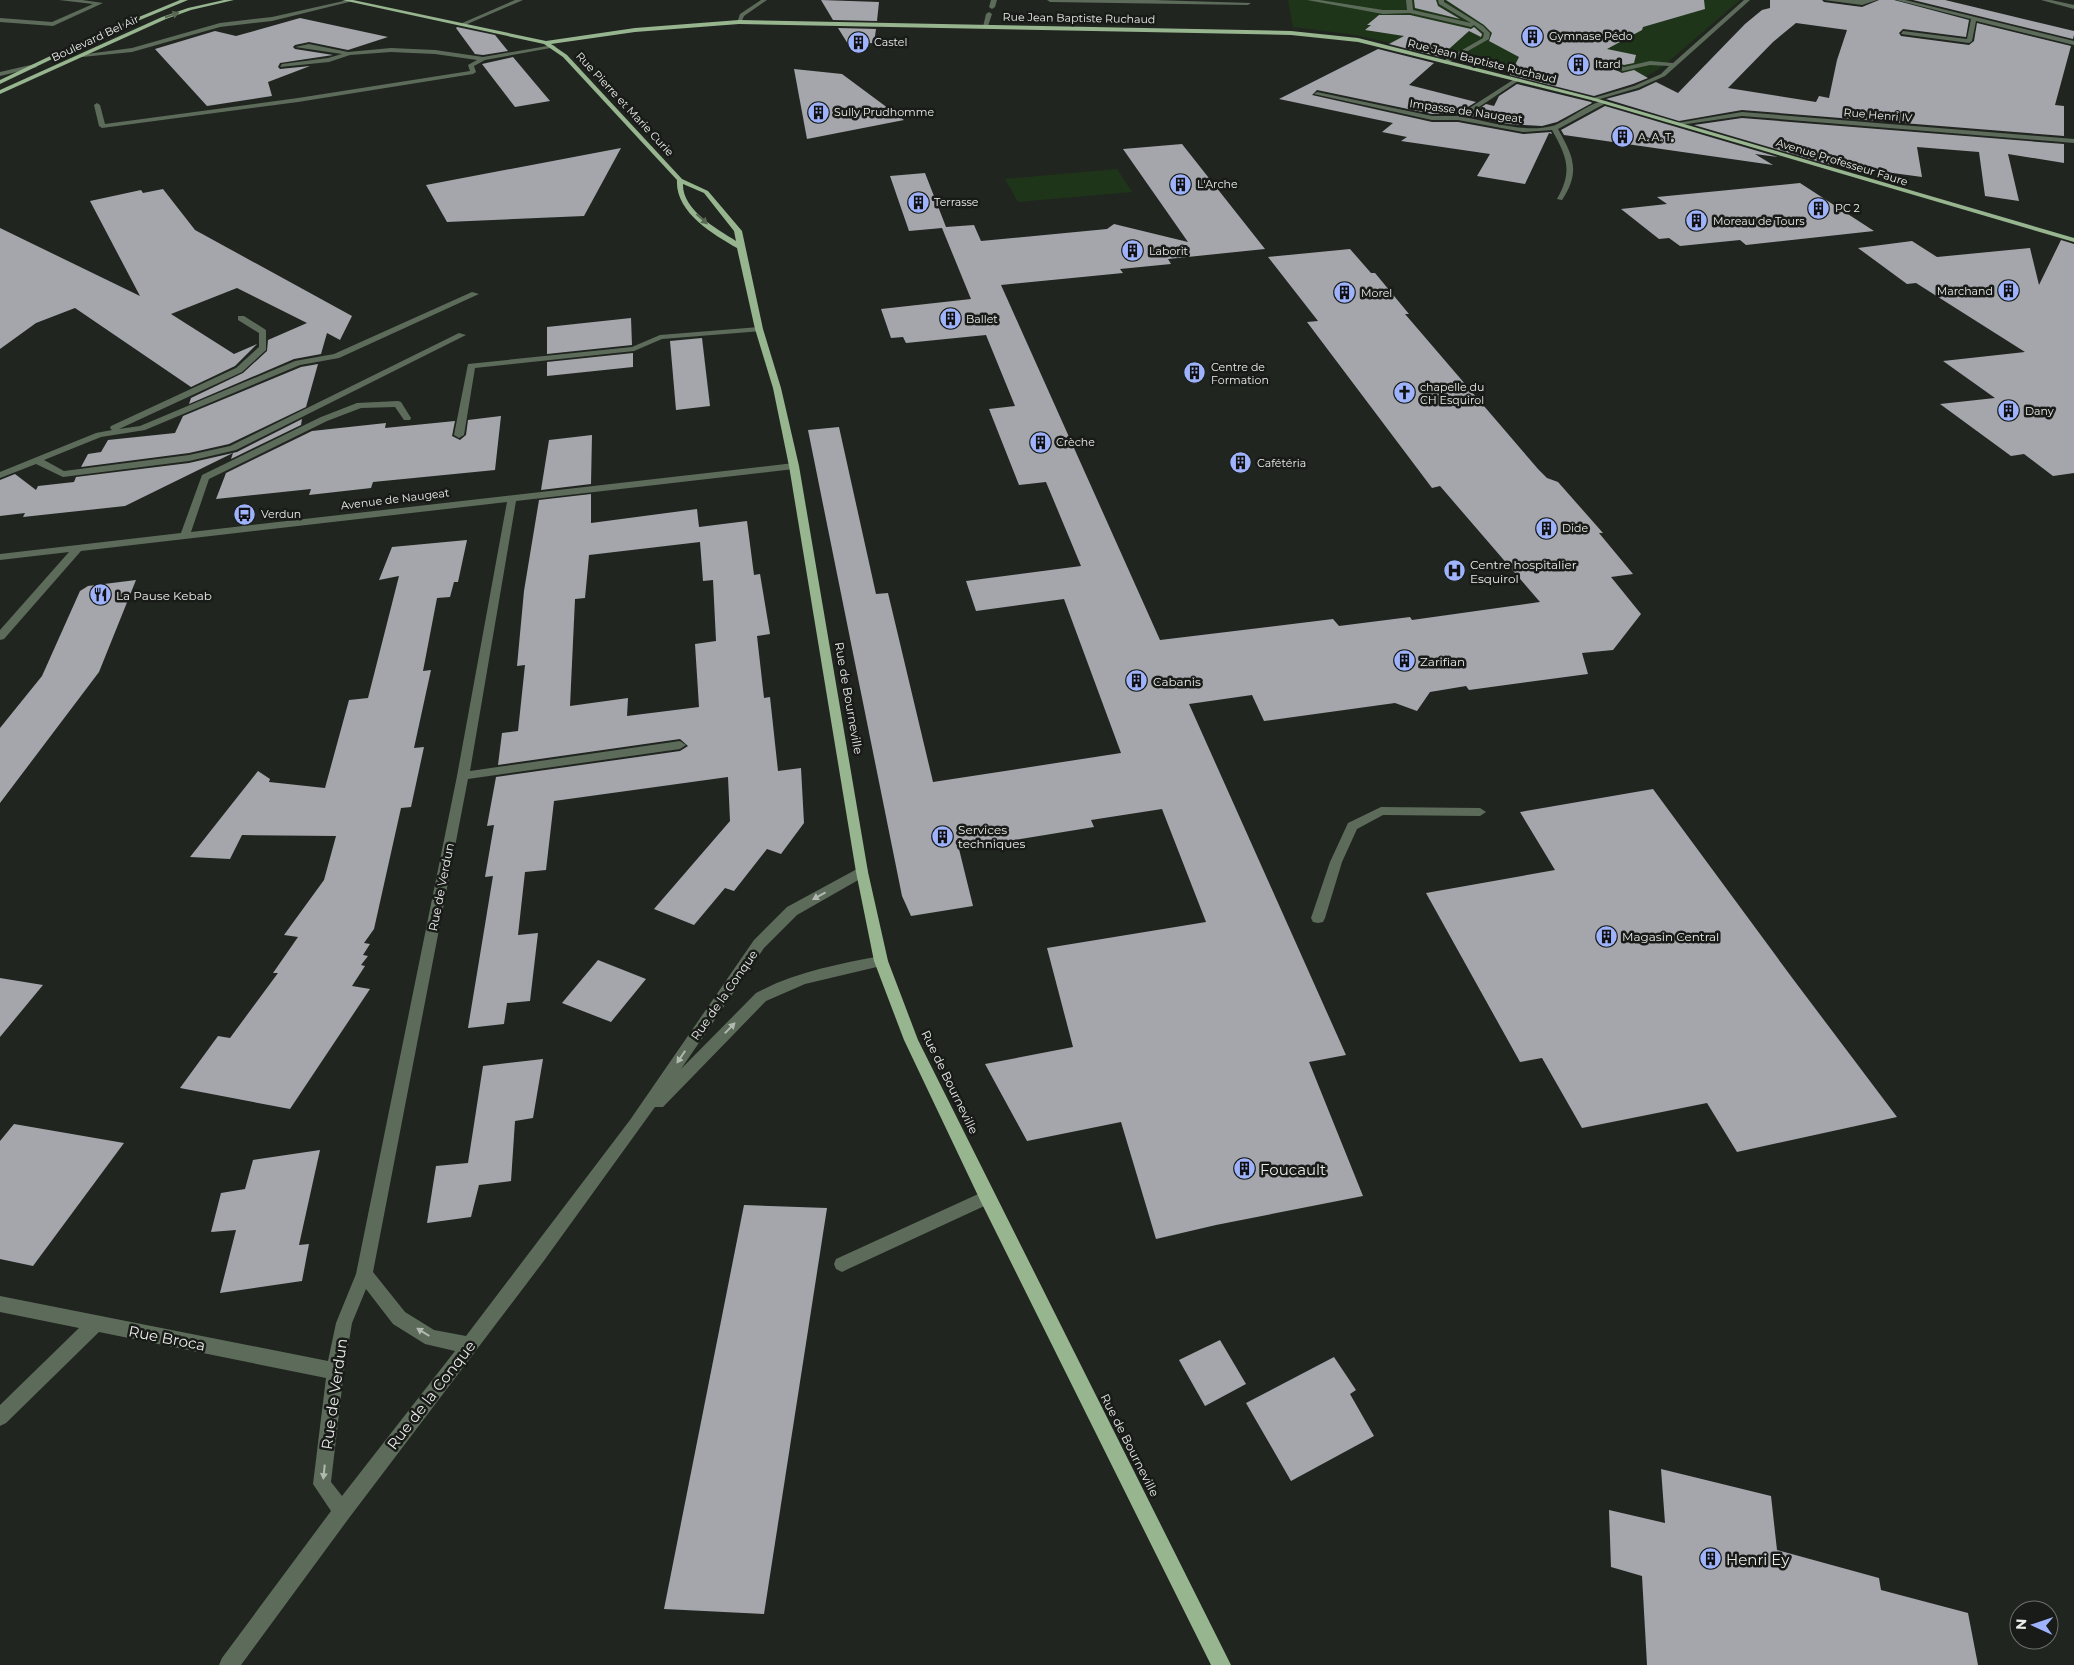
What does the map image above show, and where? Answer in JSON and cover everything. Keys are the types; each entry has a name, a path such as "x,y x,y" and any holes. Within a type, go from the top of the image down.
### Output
{"main road":[{"name":"Boulevard Bel Air","path":"0,82 90,39 185,0"},
{"name":"Boulevard Bel Air","path":"0,92 164,18 190,8 231,0"},
{"name":"Rue Pierre et Marie Curie","path":"348,1 463,24 553,47 565,56 680,180 706,192 738,231 759,330 777,388 794,466"},
{"name":"Rue Jean Baptiste Ruchaud","path":"546,44 634,30 739,22 1291,33 1358,40 1605,102"},
{"name":"Avenue Professeur Faure","path":"1605,102 2074,240"},
{"name":"Rue Pierre et Marie Curie","path":"680,180 680,193 696,214 717,233 740,247"},
{"name":"Rue de Bourneville","path":"794,466 862,872 881,961 911,1040 987,1197 1221,1665"}],"street":[{"path":"0,20 53,24 100,3 62,0"},
{"path":"463,24 520,0"},
{"path":"739,22 742,15 764,0"},
{"path":"992,6 994,0"},
{"path":"1050,0 1248,3"},
{"path":"1310,0 1383,12 1410,11 1481,26"},
{"path":"1409,0 1410,11"},
{"path":"1441,0 1441,3 1481,26 1486,34 1486,39 1445,62"},
{"path":"1593,99 1636,87 1663,75 1746,0"},
{"path":"1826,0 1862,3 1874,0"},
{"path":"1899,0 2074,42"},
{"path":"2044,0 2074,7"},
{"path":"82,55 132,50 220,25 272,19 348,1"},
{"path":"985,26 989,14"},
{"path":"1903,33 1969,41 1974,19"},
{"path":"298,47 309,46 350,53 391,50 435,52 483,59"},
{"path":"97,105 102,126 298,100 473,72 471,65 483,59 553,47"},
{"path":"282,66 329,60 350,53"},
{"path":"1616,66 1623,68 1650,63 1674,65"},
{"path":"0,74 35,66"},
{"path":"1458,118 1516,80"},
{"name":"Impasse de Naugeat","path":"1317,94 1432,118 1458,118 1522,130 1554,128"},
{"path":"1560,199 1570,178 1570,166 1567,153 1554,128 1605,102"},
{"name":"Rue Henri IV","path":"1680,123 1742,114 2074,141"},
{"path":"99,435 142,428 298,363 336,356 475,294"},
{"path":"0,475 99,435 240,370 264,348 263,332 242,318"},
{"path":"459,435 471,366 634,349 660,337 759,330"},
{"path":"36,460 63,474 189,458 232,448 462,335"},
{"path":"185,536 205,477 324,419 360,405 398,404 407,418"},
{"name":"Avenue de Naugeat","path":"0,557 794,466"},
{"name":"Rue de Verdun","path":"342,1511 322,1484 335,1371 344,1323 364,1274 464,776 512,498"},
{"path":"0,637 78,548"},
{"path":"464,776 680,745"},
{"path":"1318,918 1336,862 1352,826 1381,810 1480,812"},
{"name":"Rue de la Conque","path":"229,1665 342,1511 635,1126 759,944 792,911 862,872"},
{"name":"Rue de la Conque","path":"635,1126 761,997 780,986 803,977 881,961"},
{"path":"842,1264 987,1197"},
{"path":"364,1274 399,1318 431,1338 469,1345"},
{"name":"Rue Broca","path":"0,1304 335,1371"},
{"path":"0,1417 95,1324"}],"green space":[{"path":"1288,0 1740,0 1662,67 1642,79 1560,83 1356,35 1293,27"},
{"path":"1117,169 1132,192 1018,202 1005,179"}],"building":[{"path":"821,0 879,2 877,21 833,20"},
{"path":"1414,0 1436,0 1438,6 1460,19 1415,8"},
{"path":"1446,0 1704,0 1705,9 1643,27 1642,30 1607,49 1636,55 1634,63 1624,65 1615,62 1611,65 1612,68 1622,73 1634,70 1648,78 1594,96 1510,75 1519,57 1489,41 1492,33 1484,25"},
{"path":"1770,0 1822,0 1824,2 1862,7 1879,0 1894,0 1969,20 1966,37 1903,29 1899,33 1901,36 1969,45 1974,41 1977,23 2071,46 2055,105 2064,106 2064,136 1742,110 1679,121 1606,99 1639,90 1656,82 1678,93 1745,24 1762,10 1770,8","holes":["1796,23 1847,30 1837,60 1829,98 1819,96 1816,102 1728,88 1773,42"]},
{"path":"1913,0 1945,0 2074,31 2074,35 2073,39"},
{"path":"1379,15 1410,15 1471,29 1474,27 1482,34 1481,37 1469,31 1440,57 1389,44 1404,36 1365,30 1371,25 1367,25"},
{"path":"300,18 388,37 348,50 309,42 295,45 293,47 295,49 333,55 280,63 278,67 280,69 310,66 268,82 272,96 207,106 155,49 215,31 236,36"},
{"path":"457,27 495,35 508,51 483,55 475,54"},
{"path":"838,28 876,29 874,43 848,44"},
{"path":"1378,49 1434,63 1409,85 1476,102 1456,114 1432,114 1317,90 1312,95 1432,122 1458,122 1523,134 1551,132 1552,134 1549,133 1525,184 1477,176 1490,154 1401,141 1407,137 1382,132 1393,123 1279,99"},
{"path":"513,57 550,101 515,107 482,64"},
{"path":"794,69 842,74 904,120 807,139"},
{"path":"1517,84 1592,103 1557,122 1542,126 1508,124 1469,116 1486,104 1494,106 1499,96"},
{"path":"1605,106 1778,157 1755,154 1773,165 1564,135 1561,130"},
{"path":"1742,118 2064,144 2064,163 2008,154 2019,201 1985,196 1979,152 1917,147 1922,177 1827,164 1694,125"},
{"path":"1182,144 1265,249 1168,259 1171,264 1120,269 1123,273 1001,285 1160,640 1333,619 1339,626 1410,617 1412,620 1540,602 1440,486 1432,488 1307,322 1318,321 1268,257 1350,249 1371,273 1375,273 1409,314 1405,314 1538,469 1547,478 1558,482 1603,533 1599,533 1633,574 1611,577 1641,614 1613,650 1582,653 1588,674 1469,690 1466,686 1430,692 1417,711 1395,703 1264,721 1252,695 1189,704 1346,1055 1309,1062 1363,1196 1216,1225 1156,1239 1121,1122 1027,1141 985,1064 1073,1047 1047,948 1206,922 1162,809 1091,820 1094,827 959,849 973,906 911,916 902,896 808,430 839,427 876,594 888,593 933,782 1121,753 1064,599 976,611 966,581 1081,566 1046,482 1019,485 989,409 1015,406 986,335 906,343 903,337 891,338 881,309 971,299 942,228 909,231 890,176 925,173 946,227 974,225 981,241 1107,229 1114,224 1188,242 1123,149"},
{"path":"621,148 584,216 447,222 426,185"},
{"path":"1800,183 1874,231 1746,245 1740,240 1680,246 1669,238 1659,239 1621,209 1667,204 1657,197"},
{"path":"163,189 195,230 352,316 340,340 327,333 321,354 294,359 189,404 191,398 243,373 267,351 268,340 307,323 237,288 171,314 234,354 257,344 235,366 191,387 75,308 36,323 0,349 0,228 140,296 90,201 141,190 143,193"},
{"path":"2061,240 2074,244 2074,473 2053,476 2024,454 2011,456 1940,404 1995,398 1943,361 2025,352 1916,283 1907,284 1858,248 1912,241 1937,257 2030,248 2039,285"},
{"path":"631,318 632,345 547,354 547,327"},
{"path":"702,338 710,406 676,410 670,341"},
{"path":"633,353 633,367 547,376 547,362"},
{"path":"318,364 306,407 229,444 189,453 81,467 88,454 101,452 108,440 175,433 183,416 301,367"},
{"path":"501,416 495,470 373,482 371,488 309,495 311,489 216,499 226,473 312,431 386,423 385,428 455,421 452,436 460,440 466,435 468,420"},
{"path":"302,419 301,425 231,459 233,453 125,506 23,517 25,513 0,516 0,480 15,474 36,490 38,486 74,482 76,477 189,463 237,452"},
{"path":"592,435 591,484 541,490 549,440"},
{"path":"591,494 591,523 697,509 699,527 747,521 754,575 760,574 770,634 757,636 764,698 770,697 778,771 801,768 804,823 781,854 767,849 734,891 725,888 694,925 654,909 730,821 728,777 554,801 546,870 525,872 518,935 538,933 530,1001 507,1003 504,1024 468,1028 493,876 485,877 494,825 487,826 496,777 680,751 688,746 680,739 498,765 502,733 518,731 525,665 517,666 524,591 539,500","holes":["700,542 703,581 713,580 716,641 695,644 699,707 627,716 628,698 570,706 575,599 585,598 589,555"]},
{"path":"467,540 458,582 454,582 450,597 437,598 423,671 431,670 414,748 424,747 411,807 401,808 374,929 364,943 370,944 363,955 368,956 361,965 365,966 352,986 370,989 290,1109 180,1088 218,1036 230,1038 278,973 273,973 298,937 284,935 324,880 336,836 242,835 230,859 190,857 258,771 270,779 269,782 325,788 349,700 368,698 399,576 379,580 392,547"},
{"path":"136,580 99,672 0,803 0,728 42,676 80,591 88,586"},
{"name":"Magasin Central","path":"1653,789 1897,1117 1737,1152 1707,1103 1582,1128 1542,1058 1520,1062 1426,893 1555,870 1520,812"},
{"path":"598,960 646,979 611,1022 562,1003"},
{"path":"0,978 43,985 0,1037"},
{"path":"543,1059 533,1118 515,1121 511,1181 479,1185 471,1217 427,1223 436,1166 468,1163 483,1066"},
{"path":"14,1124 124,1143 33,1266 0,1259 0,1141"},
{"path":"320,1150 299,1245 309,1244 302,1281 220,1293 236,1230 211,1232 221,1193 245,1189 253,1160"},
{"path":"744,1205 827,1208 764,1614 664,1609"},
{"path":"1220,1340 1246,1384 1205,1406 1179,1360"},
{"path":"1334,1357 1356,1390 1350,1394 1374,1436 1291,1481 1246,1403"},
{"name":"Henri Ey","path":"1661,1469 1771,1496 1777,1550 1879,1578 1881,1590 1968,1613 1978,1665 1647,1665 1642,1576 1611,1567 1609,1510 1665,1523"}],"place":[{"name":"Gymnase Pédo","path":"1533,36"},
{"name":"Castel","path":"858,42"},
{"name":"Itard","path":"1579,64"},
{"name":"Sully Prudhomme","path":"818,112"},
{"name":"A. A. T.","path":"1622,137"},
{"name":"L'Arche","path":"1181,184"},
{"name":"Terrasse","path":"918,202"},
{"name":"PC 2","path":"1819,208"},
{"name":"Moreau de Tours","path":"1697,221"},
{"name":"Laborit","path":"1133,251"},
{"name":"Marchand","path":"2009,291"},
{"name":"Morel","path":"1345,293"},
{"name":"Ballet","path":"950,319"},
{"name":"Centre de Formation","path":"1195,373"},
{"name":"chapelle du CH Esquirol","path":"1404,393"},
{"name":"Dany","path":"2009,411"},
{"name":"Crèche","path":"1040,442"},
{"name":"Cafétéria","path":"1241,463"},
{"name":"Verdun","path":"245,514"},
{"name":"Dide","path":"1546,528"},
{"name":"Centre hospitalier Esquirol","path":"1454,571"},
{"name":"La Pause Kebab","path":"100,595"},
{"name":"Zarifian","path":"1404,661"},
{"name":"Cabanis","path":"1137,681"},
{"name":"Services techniques","path":"942,836"},
{"name":"Magasin Central","path":"1606,936"},
{"name":"Foucault","path":"1244,1169"},
{"name":"Henri Ey","path":"1710,1559"}]}
